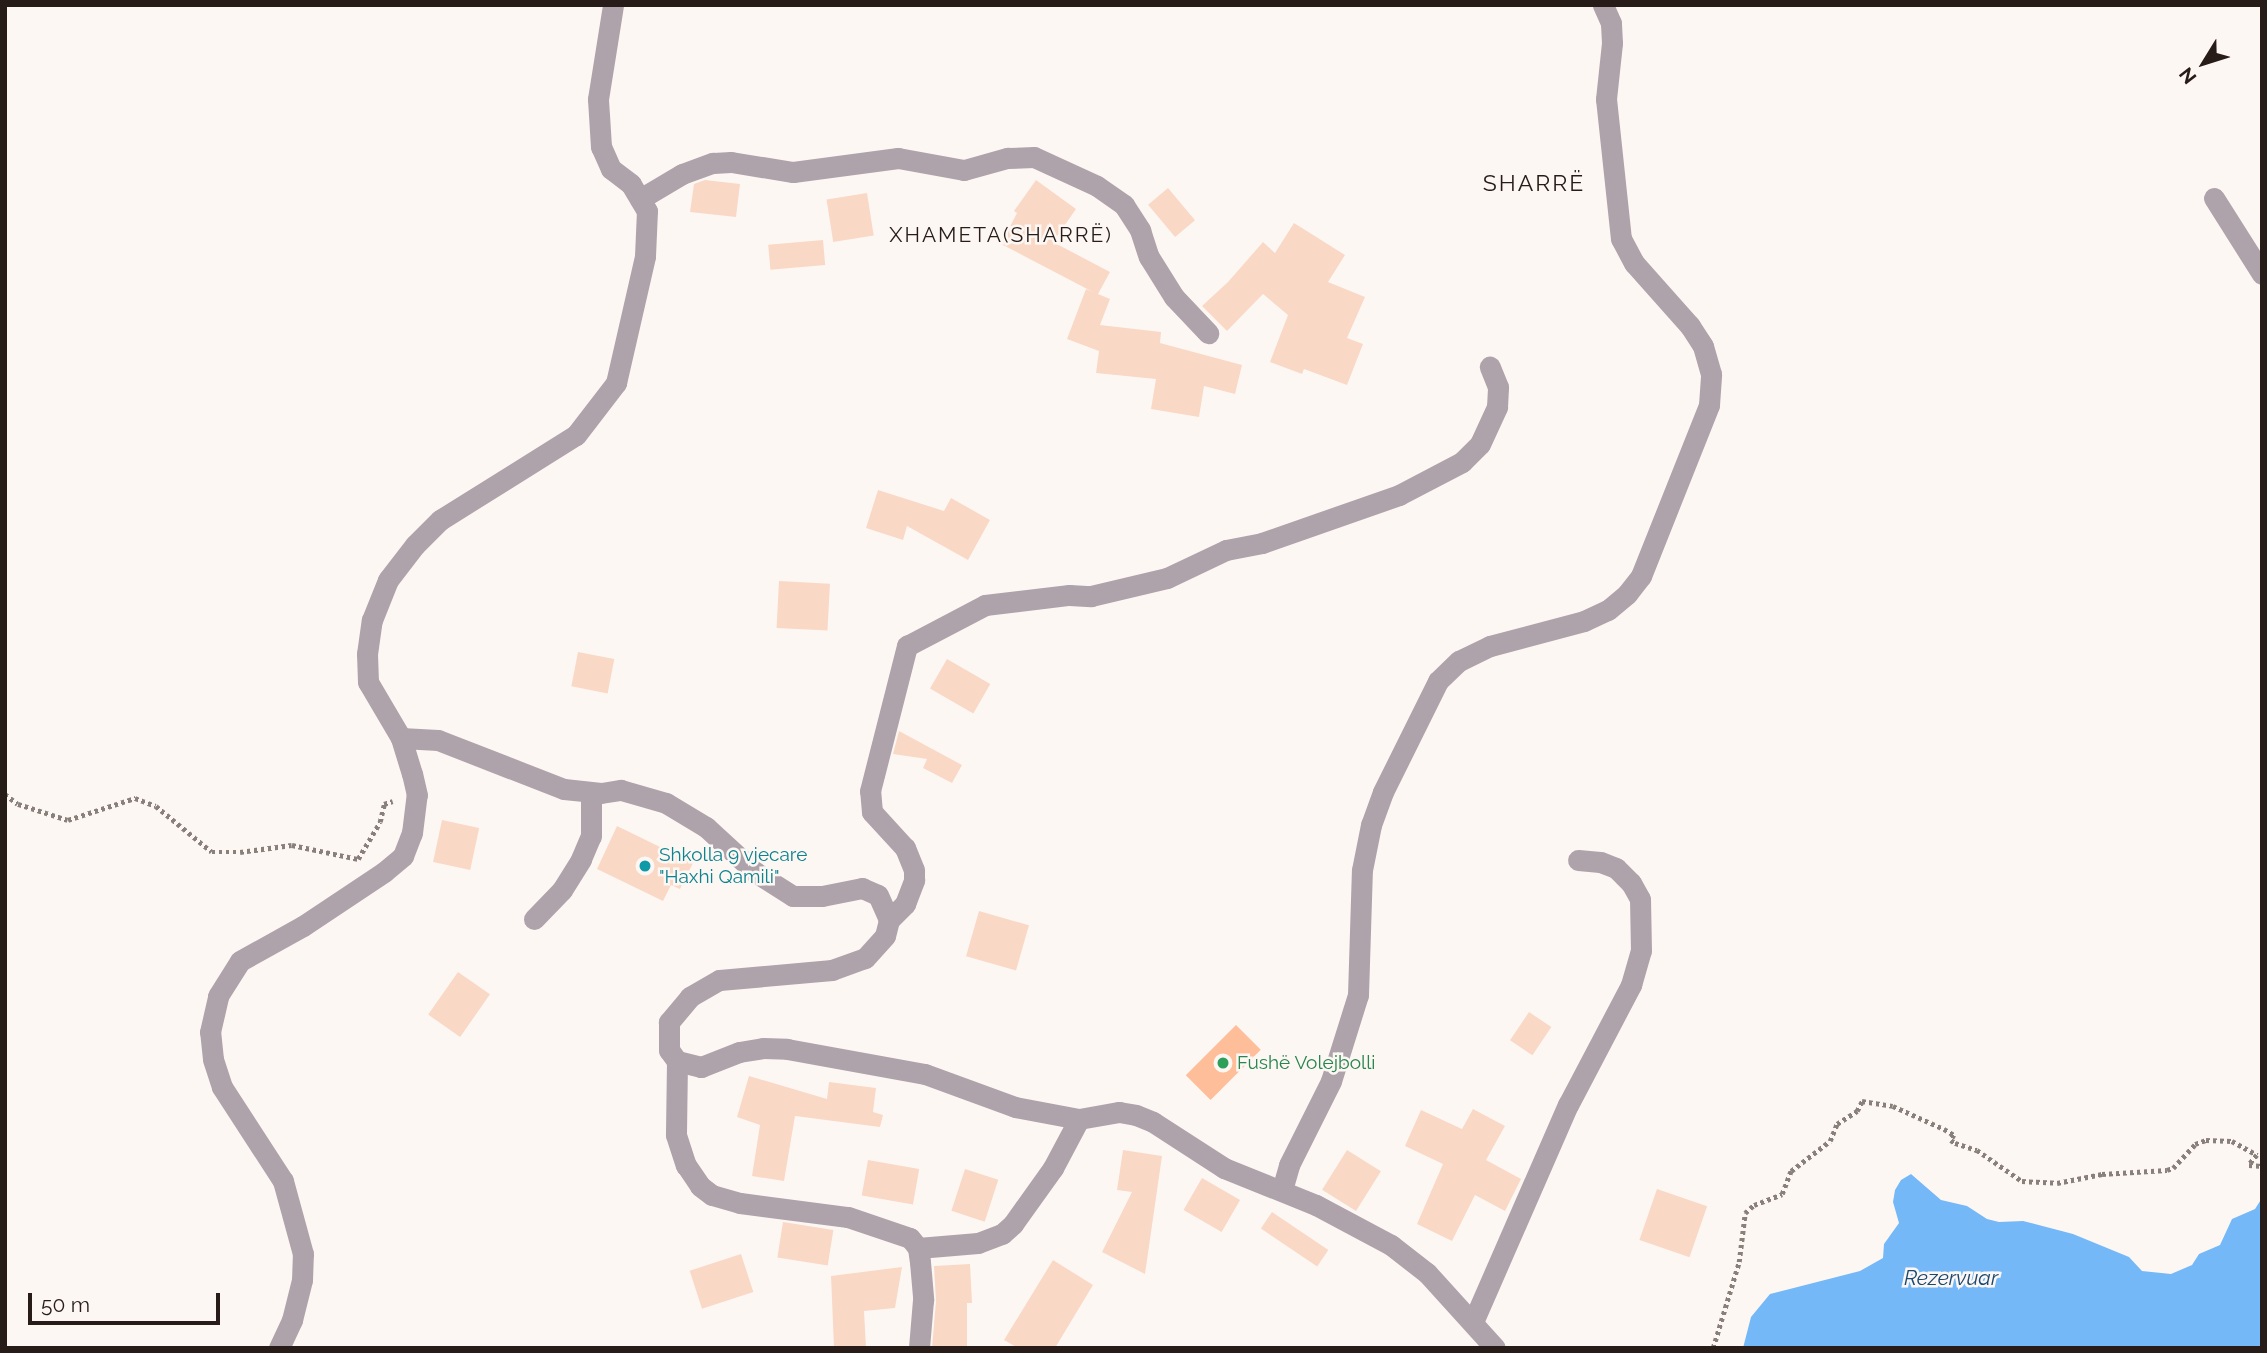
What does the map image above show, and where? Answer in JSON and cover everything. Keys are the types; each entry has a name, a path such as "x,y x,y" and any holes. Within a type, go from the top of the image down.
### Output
{"street":[{"path":"279,1348 292,1320 302,1280 303,1254 283,1181 222,1087 213,1059 210,1032 218,996 240,961 303,926 384,872 402,856 412,833 417,794 401,738 369,682 366,654 372,620 388,580 415,545 440,520 576,435 616,383 645,256 647,211 631,184 611,169 601,147 598,99 613,5"},
{"path":"1282,1190 1289,1165 1331,1081 1358,995 1362,870 1371,825 1383,792 1438,681 1459,661 1490,646 1584,621 1608,610 1627,594 1646,564 1709,405 1711,374 1703,346 1690,326 1634,263 1621,239 1606,99 1612,43 1611,23 1603,5"},
{"path":"640,199 682,174 713,163 731,162 793,172 898,158 918,159 964,170 1007,158 1034,157 1097,186 1124,205 1140,230 1149,257 1174,297 1208,333"},
{"path":"2214,198 2262,274"},
{"path":"919,1348 923,1300 918,1248 910,1238 859,1220 740,1203 706,1191 692,1178 680,1152 676,1135 677,1061 669,1050 669,1023 690,997 706,986 731,978 832,970 865,958 885,936 889,920 905,904 914,880 914,870 905,848 872,812 870,791 907,646 985,605 1069,595 1091,596 1167,578 1226,550 1262,542 1399,495 1462,462 1480,444 1497,407 1498,387 1490,367"},
{"path":"401,738 438,740 541,783 592,793 621,790 666,803 706,827 755,872 784,892 806,898 862,888 878,895 889,920"},
{"path":"534,919 549,907 573,875 591,836 592,793"},
{"path":"1473,1322 1568,1105 1631,985 1641,951 1640,899 1630,883 1616,868 1600,862 1578,860"},
{"path":"677,1061 701,1068 739,1052 763,1048 787,1049 925,1074 1015,1107 1079,1119 1119,1112 1136,1115 1153,1122 1224,1168 1282,1190 1391,1245 1427,1273 1495,1348"},
{"path":"918,1248 978,1243 1002,1234 1013,1224 1053,1168 1079,1119"}],"path":[{"path":"5,794 18,804 68,820 81,818 135,798 156,806 212,852 240,852 292,845 358,859 380,822 384,804 417,794"},
{"path":"1713,1348 1739,1262 1745,1213 1754,1205 1782,1194 1791,1171 1830,1141 1837,1124 1857,1111 1862,1101 1893,1106 1944,1129 1954,1135 1951,1140 1955,1143 1977,1150 2022,1181 2057,1183 2102,1174 2167,1170 2173,1168 2195,1144 2219,1140 2232,1141 2248,1149 2250,1154 2257,1156 2249,1165 2262,1166"}],"shaded area":[{"name":"Fushë Volejbolli","path":"1236,1025 1261,1050 1211,1100 1186,1075"}],"water":[{"name":"Rezervuar","path":"1911,1174 1941,1200 1967,1206 1987,1219 1999,1222 2023,1221 2073,1234 2129,1257 2142,1271 2171,1274 2192,1265 2199,1254 2220,1245 2232,1219 2255,1209 2262,1198 2262,1348 1743,1348 1751,1317 1770,1294 1860,1271 1883,1258 1884,1244 1899,1223 1893,1202 1895,1190 1901,1180"}],"building":[{"path":"705,180 740,184 736,217 690,212 694,184"},
{"path":"1036,180 1076,209 1053,242 1110,272 1098,294 1110,299 1100,325 1161,332 1160,343 1242,365 1235,394 1204,386 1199,417 1151,409 1156,379 1096,373 1099,351 1067,339 1086,289 1093,292 1001,244 1017,213 1014,211"},
{"path":"1168,188 1195,220 1175,237 1148,205"},
{"path":"867,193 874,235 833,242 827,199"},
{"path":"1294,223 1345,255 1328,282 1365,297 1347,338 1363,344 1347,385 1304,369 1302,374 1270,362 1288,315 1263,294 1227,331 1202,306 1228,282 1263,242 1275,253"},
{"path":"823,240 825,265 770,270 768,245"},
{"path":"878,490 944,511 951,498 990,520 968,560 907,526 903,540 866,528"},
{"path":"779,581 830,584 827,631 777,628"},
{"path":"578,652 614,659 608,693 571,686"},
{"path":"947,659 990,684 973,713 930,688"},
{"path":"899,731 962,765 952,783 923,768 927,759 893,754"},
{"path":"442,820 479,828 470,870 433,862"},
{"name":"Shkolla 9 vjecare \"Haxhi Qamili\"","path":"617,826 693,863 680,889 671,885 663,901 597,869"},
{"path":"979,911 1029,925 1016,971 966,956"},
{"path":"458,972 490,994 460,1037 428,1015"},
{"path":"1529,1012 1551,1027 1532,1055 1510,1040"},
{"path":"749,1076 827,1099 829,1082 876,1088 873,1112 883,1115 880,1127 795,1116 784,1181 752,1176 760,1125 737,1117"},
{"path":"1473,1109 1505,1126 1486,1160 1521,1179 1505,1211 1475,1195 1452,1241 1417,1224 1443,1164 1405,1146 1421,1110 1462,1129"},
{"path":"1123,1150 1162,1156 1145,1274 1102,1252 1132,1192 1117,1190"},
{"path":"1347,1150 1381,1171 1356,1211 1322,1190"},
{"path":"868,1160 919,1169 913,1204 862,1195"},
{"path":"965,1169 998,1180 985,1222 951,1211"},
{"path":"1202,1178 1240,1200 1222,1232 1184,1210"},
{"path":"1657,1189 1707,1206 1690,1257 1639,1240"},
{"path":"1272,1212 1328,1250 1317,1267 1261,1229"},
{"path":"783,1222 833,1230 828,1266 777,1258"},
{"path":"741,1254 753,1292 702,1309 690,1271"},
{"path":"1053,1260 1093,1285 1055,1348 1018,1348 1004,1340"},
{"path":"970,1264 972,1303 967,1303 967,1348 932,1348 936,1301 934,1266"},
{"path":"902,1267 895,1308 864,1311 866,1348 834,1348 831,1276"}],"place":[{"name":"Shkolla 9 vjecare \"Haxhi Qamili\"","path":"645,866"},
{"name":"Fushë Volejbolli","path":"1223,1063"}],"district":[{"name":"SHARRË","path":"1534,183"},
{"name":"XHAMETA(SHARRË)","path":"1001,235"}]}
